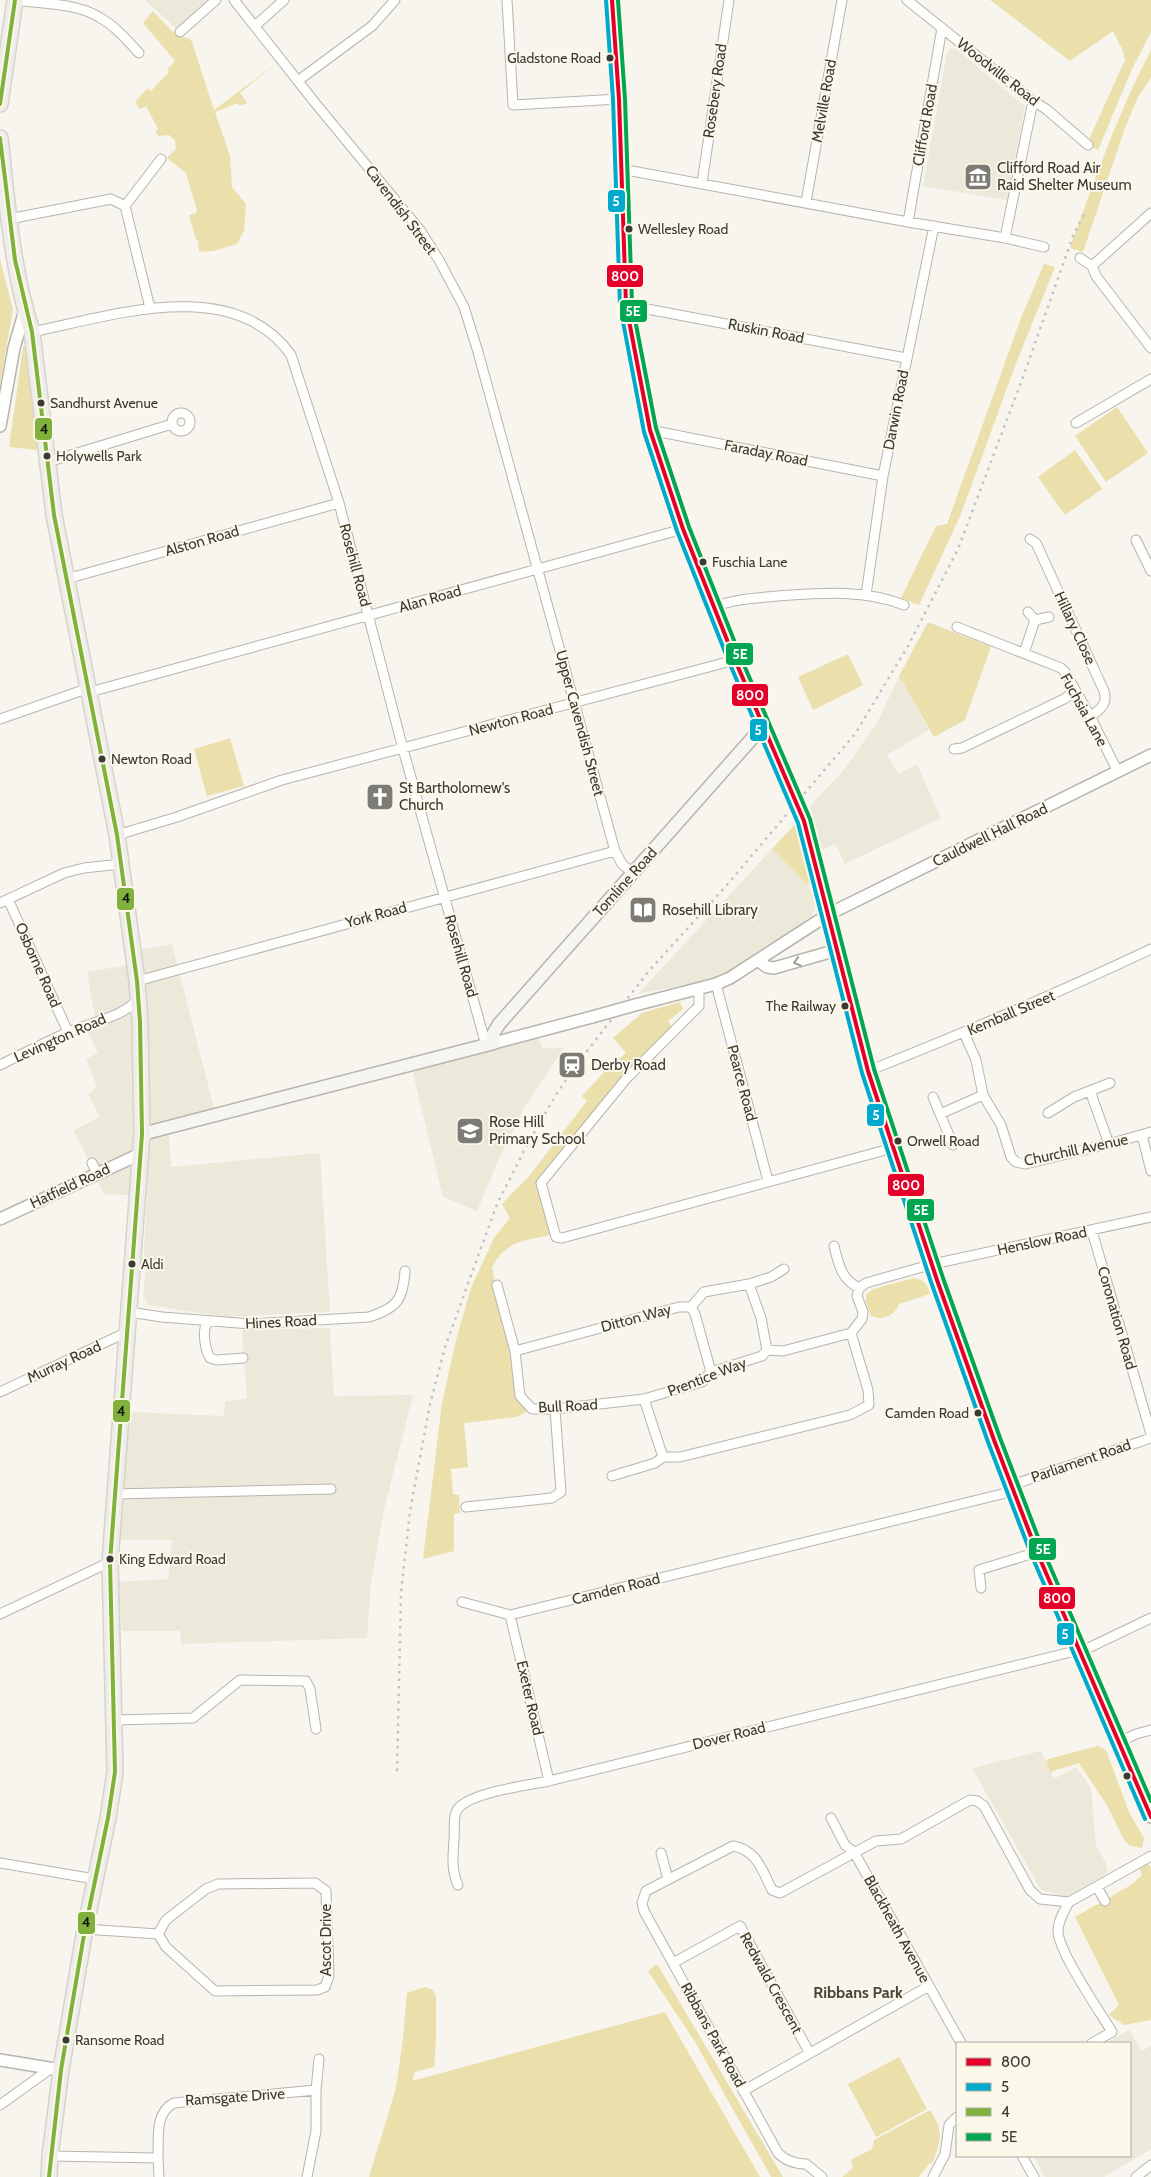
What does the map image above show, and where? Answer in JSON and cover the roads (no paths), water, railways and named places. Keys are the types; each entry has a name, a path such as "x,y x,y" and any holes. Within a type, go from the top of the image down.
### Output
{"main road":[{"path":"0,104 16,0"},
{"path":"612,0 619,99 626,305 650,430 683,529 735,660 764,725"},
{"path":"0,138 9,219 25,310 32,332 54,515 117,834 140,1014 142,1134 110,1562 115,1772 108,1818 56,2070 49,2177"},
{"name":"Tomline Road","path":"490,1044 499,1024 764,725"},
{"path":"142,1134 490,1044"}],"street":[{"path":"16,0 68,7 98,16 112,26 139,53"},
{"path":"180,32 216,0"},
{"name":"Cavendish Street","path":"234,0 299,80 316,104 420,230 439,260 464,307 538,568"},
{"path":"255,26 284,0"},
{"path":"299,80 372,26 395,0"},
{"path":"507,0 512,105 619,99"},
{"name":"Rosebery Road","path":"702,183 729,0"},
{"name":"Melville Road","path":"806,202 842,0"},
{"name":"Woodville Road","path":"907,0 1033,101 1046,109 1088,145"},
{"name":"Clifford Road","path":"908,222 942,28"},
{"path":"1005,238 1033,101"},
{"path":"125,206 161,159"},
{"path":"621,169 1005,238 1044,247"},
{"path":"9,219 111,199 125,206 150,308"},
{"path":"1092,266 1151,213"},
{"name":"Darwin Road","path":"866,595 883,476 934,226"},
{"path":"1080,258 1092,266 1096,276 1151,348"},
{"name":"Ruskin Road","path":"626,305 906,358"},
{"name":"Rosehill Road","path":"32,332 150,308 182,306 227,312 245,317 265,327 282,341 293,360 339,503 403,749 444,896 490,1044"},
{"path":"0,426 14,348 25,310"},
{"path":"1076,423 1151,379"},
{"path":"48,462 172,424"},
{"name":"Faraday Road","path":"650,430 883,476"},
{"name":"Alston Road","path":"66,579 339,503"},
{"name":"Alan Road","path":"0,719 90,690 683,529"},
{"name":"Hillary Close","path":"1030,539 1036,543 1104,691 1105,699 1101,708 1090,716"},
{"path":"1136,540 1151,571"},
{"name":"Upper Cavendish Street","path":"538,568 615,851 622,864 633,872"},
{"path":"714,607 732,601 822,592 866,595 884,598 904,605"},
{"path":"1028,612 1035,620"},
{"path":"1035,620 1049,617"},
{"path":"1024,653 1035,620"},
{"name":"Fuchsia Lane","path":"957,627 1060,668 1066,674 1090,716 1118,772"},
{"name":"Newton Road","path":"117,834 177,817 282,780 575,704 735,660"},
{"path":"954,749 962,748 1064,699 1075,691"},
{"path":"764,725 804,821 868,1070 994,1440 1037,1552 1151,1817"},
{"name":"Cauldwell Hall Road","path":"829,914 1151,755"},
{"name":"York Road","path":"137,981 615,851"},
{"path":"4,901 64,873 84,868 121,864"},
{"name":"Osborne Road","path":"4,901 68,1032"},
{"path":"490,1044 716,984 759,961 829,914"},
{"name":"Kemball Street","path":"868,1070 964,1033 1062,991 1151,949"},
{"path":"759,961 767,967 774,968 837,950"},
{"name":"Pearce Road","path":"716,984 768,1181"},
{"path":"699,989 699,1006 626,1079 541,1183 554,1234 562,1238 893,1148"},
{"path":"120,1012 135,1004 138,998"},
{"path":"120,1012 140,1014"},
{"name":"Levington Road","path":"0,1065 68,1032 120,1012"},
{"name":"Churchill Avenue","path":"964,1033 976,1060 983,1095 1001,1125 1011,1157 1016,1162 1026,1164 1147,1134"},
{"path":"1048,1113 1074,1097 1110,1083"},
{"path":"1090,1091 1109,1144"},
{"path":"940,1114 983,1095"},
{"path":"934,1097 953,1145"},
{"path":"1147,1134 1151,1171"},
{"name":"Hatfield Road","path":"0,1219 95,1168 140,1154"},
{"name":"Henslow Road","path":"859,1288 866,1283 933,1264 1151,1217"},
{"name":"Coronation Road","path":"1092,1230 1151,1434"},
{"path":"749,1284 761,1318 767,1350 783,1351 851,1333 862,1319 857,1296 859,1288 848,1283 841,1271 834,1246"},
{"path":"691,1307 704,1292 749,1284 771,1277 784,1269"},
{"name":"Hines Road","path":"129,1312 207,1322 251,1324 369,1317 388,1311 395,1305 401,1296 405,1271"},
{"name":"Bull Road","path":"497,1284 515,1351 520,1396 532,1409 555,1409 644,1399"},
{"name":"Ditton Way","path":"515,1351 679,1307 691,1307 695,1314 711,1372"},
{"path":"207,1322 204,1326 206,1352 210,1358 217,1360 243,1358"},
{"name":"Murray Road","path":"0,1392 127,1332"},
{"path":"612,1476 654,1463 662,1457 680,1457 850,1415 864,1408 869,1405 868,1390 851,1333"},
{"name":"Prentice Way","path":"644,1399 702,1382 711,1372 762,1356 767,1350"},
{"path":"644,1399 662,1457"},
{"path":"466,1506 552,1498 561,1492 555,1409"},
{"name":"Parliament Road","path":"1013,1488 1151,1438"},
{"name":"Camden Road","path":"510,1615 1013,1488"},
{"path":"114,1494 331,1489"},
{"path":"981,1588 980,1570 1037,1552"},
{"path":"0,1614 110,1562"},
{"path":"462,1602 510,1615"},
{"name":"Exeter Road","path":"510,1615 550,1781"},
{"name":"Dover Road","path":"458,1885 454,1875 453,1860 456,1812 465,1802 479,1796 550,1781 1079,1651 1151,1618"},
{"path":"115,1720 194,1718 240,1680 306,1681 310,1689 316,1730"},
{"path":"1120,1742 1136,1734 1151,1730"},
{"name":"Ribbans Park Road","path":"822,2177 806,2164 796,2164 784,2159 778,2153 644,1911 642,1903 646,1891 733,1846 744,1848 754,1856 772,1890 780,1893 876,1841 901,1839 970,1800 977,1801 984,1806 1030,1890 1040,1898 1069,1902"},
{"name":"Blackheath Avenue","path":"831,1818 845,1845 854,1852 960,2042"},
{"path":"661,1853 668,1879"},
{"path":"1094,2042 1112,2032 1061,1947 1058,1929 1060,1920 1069,1902 1151,1856"},
{"path":"0,1863 95,1879"},
{"name":"Ascot Drive","path":"315,1883 326,1892 329,1976 325,1987 317,1990 215,1991 166,1947 158,1934 166,1920 206,1889 218,1884 315,1883"},
{"path":"1097,1887 1105,1901"},
{"name":"Redwald Crescent","path":"673,1963 740,1926 809,2052"},
{"path":"85,1929 158,1934"},
{"path":"743,2090 929,1986"},
{"path":"307,2177 316,2130 316,2090 319,2059"},
{"path":"0,2060 56,2070"},
{"path":"0,2105 56,2070"},
{"name":"Ramsgate Drive","path":"159,2177 160,2118 168,2106 174,2102 316,2090"},
{"path":"932,2177 945,2154 949,2125 956,2118"},
{"path":"50,2156 158,2158"},
{"path":"1023,2157 1034,2177"},
{"path":"1136,2177 1151,2165"}],"railway":[{"path":"397,1771 401,1594 410,1511 430,1404 445,1347 497,1204 527,1145 557,1093 581,1059 648,972 726,886 855,734 908,646 958,549 1022,380 1073,236 1084,214"}],"place":[{"name":"Gladstone Road","path":"610,58"},
{"name":"Clifford Road Air Raid Shelter Museum","path":"978,177"},
{"name":"Wellesley Road","path":"629,229"},
{"name":"Sandhurst Avenue","path":"41,403"},
{"name":"Holywells Park","path":"47,456"},
{"name":"Fuschia Lane","path":"703,562"},
{"name":"Newton Road","path":"102,759"},
{"name":"St Bartholomew's Church","path":"380,797"},
{"name":"Rosehill Library","path":"643,910"},
{"name":"The Railway","path":"845,1006"},
{"name":"Derby Road","path":"572,1065"},
{"name":"Rose Hill Primary School","path":"470,1131"},
{"name":"Orwell Road","path":"898,1141"},
{"name":"Aldi","path":"132,1264"},
{"name":"Camden Road","path":"978,1413"},
{"name":"King Edward Road","path":"110,1559"},
{"name":"Ransome Road","path":"66,2040"}],"district":[{"name":"Ribbans Park","path":"858,1992"}]}
